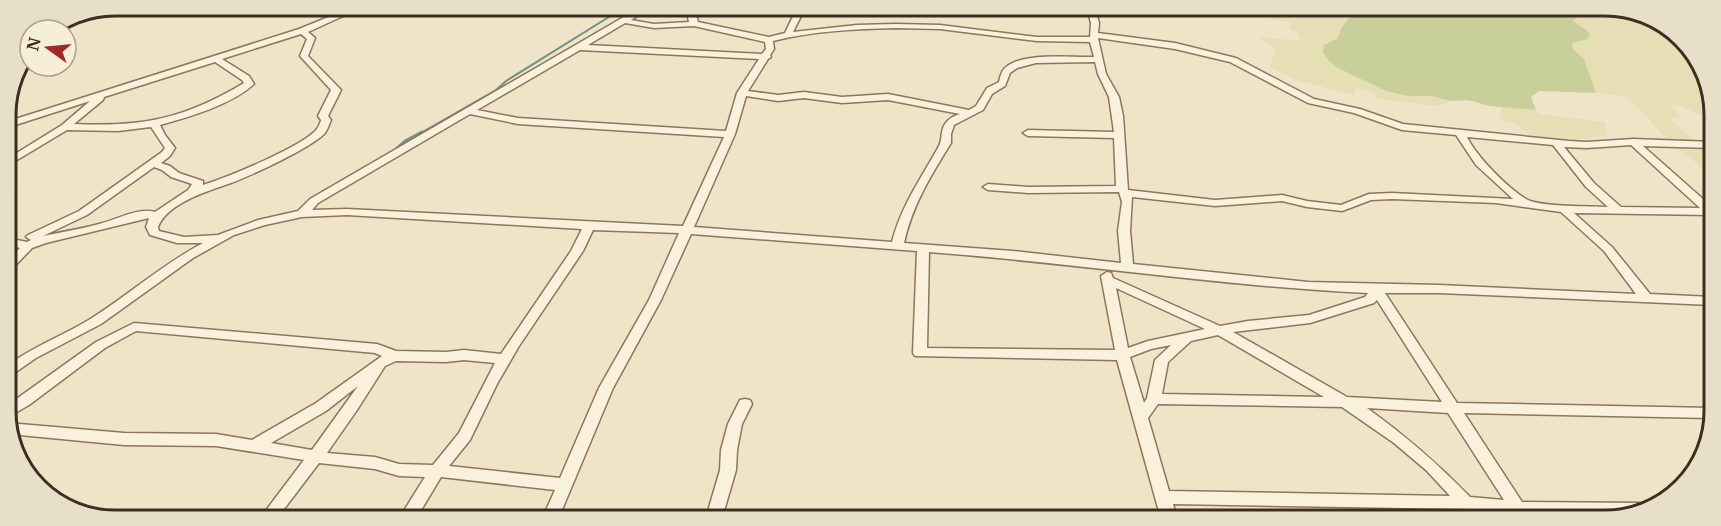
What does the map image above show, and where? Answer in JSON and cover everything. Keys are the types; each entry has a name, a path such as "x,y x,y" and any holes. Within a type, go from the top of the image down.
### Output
{"street":[{"path":"17,122 107,95 302,31 338,16"},
{"path":"302,214 314,201 634,16"},
{"path":"692,16 694,24"},
{"path":"788,35 791,25 799,16"},
{"path":"1093,16 1102,74 1114,97 1124,191 1128,207 1124,227 1127,266"},
{"path":"626,21 654,26 694,24 769,40 788,35 857,27 896,26 939,27 1037,39 1141,40 1233,60 1311,101 1357,111 1401,127 1461,135 1587,145 1633,142 1704,146"},
{"path":"302,31 311,38 304,56 336,90 323,116 326,120 322,130 271,161 229,180 192,192 156,217 152,227 154,233 171,240 189,242 230,233 262,222 302,214 347,212 686,230 923,247 1127,266 1278,284 1704,301"},
{"path":"554,510 582,450 606,388 655,300 729,134 742,93 767,57 770,49 769,40"},
{"path":"579,47 767,57"},
{"path":"65,127 123,128 154,123 202,108 249,84 246,78 215,58"},
{"path":"897,246 906,214 928,169 946,143 947,127 952,120 976,110 989,91 1002,84 1008,70 1026,61 1079,62 1099,59"},
{"path":"742,93 778,98 804,95 842,100 888,97 969,112"},
{"path":"17,158 65,127 107,95"},
{"path":"467,111 518,121 729,134"},
{"path":"17,255 24,245 83,213 155,164 170,148 160,136 154,123"},
{"path":"1028,133 1119,135"},
{"path":"1461,135 1468,148 1497,179 1526,204"},
{"path":"1633,142 1704,205"},
{"path":"1556,143 1590,184 1617,209"},
{"path":"155,164 175,175 197,181 199,183 192,192"},
{"path":"988,187 1028,190 1124,191 1215,203 1282,198 1307,204 1342,208 1369,197 1392,196 1496,200 1564,209 1704,212"},
{"path":"1564,209 1608,249 1646,298"},
{"path":"17,243 24,245 139,216 150,214 156,217"},
{"path":"413,510 437,471 465,436 505,359 578,251 590,226"},
{"path":"16,366 96,321 189,255 230,233"},
{"path":"923,247 920,353 1123,355 1148,345 1248,325 1310,319 1370,300 1377,289"},
{"path":"1105,265 1123,355 1166,509"},
{"path":"1108,280 1222,332 1344,402 1399,439 1432,467 1466,503"},
{"path":"1377,289 1518,509"},
{"path":"16,406 112,336 134,327 377,349 394,356 464,355 505,359"},
{"path":"1141,417 1154,399 1162,360 1187,337"},
{"path":"256,445 321,406 380,363 394,356"},
{"path":"275,510 299,480 314,455 336,432 380,363"},
{"path":"1154,399 1704,413"},
{"path":"716,510 728,470 729,450 735,424 745,404"},
{"path":"18,429 123,439 216,440 331,459 375,463 399,470 437,471 564,485"},
{"path":"1163,497 1466,503 1496,509"}],"shaded area":[{"path":"1271,16 1351,16 1337,39 1338,68 1408,96 1431,96 1450,101 1436,106 1375,98 1375,92 1356,88 1354,95 1296,80 1269,67 1276,50 1258,37 1301,41 1298,32 1290,30 1290,22 1271,19"},
{"path":"1606,16 1631,20 1655,30 1676,45 1694,71 1699,83 1703,95 1700,95 1703,97 1704,117 1680,105 1669,106 1682,117 1670,119 1695,141 1704,144 1704,169 1671,143 1627,97 1596,93 1584,59 1572,49 1572,43 1588,39 1590,33 1572,21 1576,17"},
{"path":"1502,107 1536,110 1539,114 1605,122 1607,136 1571,140 1531,136 1514,123 1499,120"}],"green space":[{"path":"1351,16 1576,16 1573,21 1590,33 1588,39 1572,43 1573,49 1584,59 1596,93 1539,91 1531,97 1536,110 1489,106 1468,100 1450,101 1431,96 1408,96 1386,91 1338,68 1323,53 1324,45 1337,39"}],"waterway":[{"path":"419,134 496,90 506,81 611,16"},
{"path":"394,151 405,141 422,132"}]}
